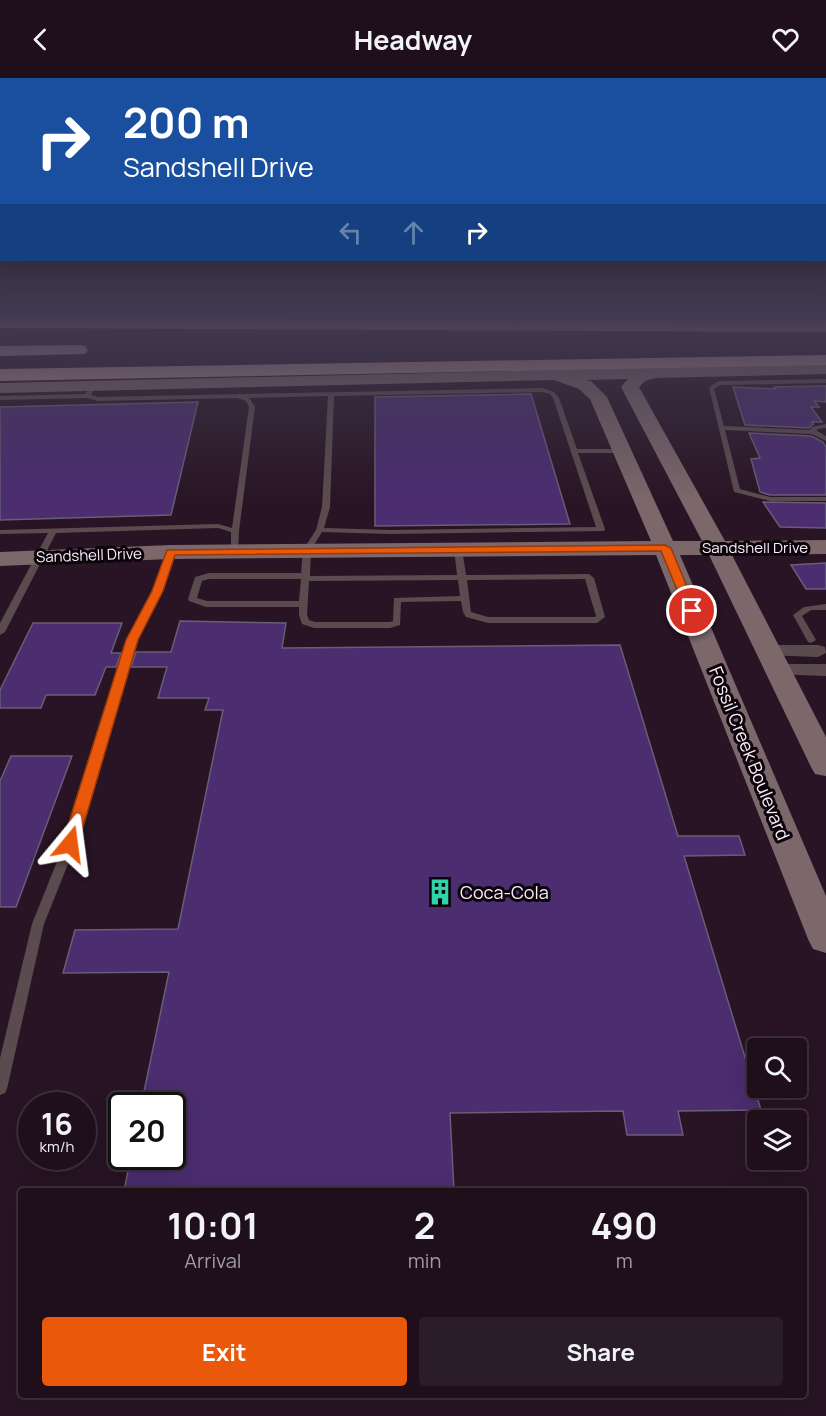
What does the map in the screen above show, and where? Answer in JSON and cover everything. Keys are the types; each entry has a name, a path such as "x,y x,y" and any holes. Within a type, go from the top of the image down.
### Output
{"highway":[{"path":"0,381 315,378 356,375"}],"main road":[{"path":"0,388 90,391 355,375"},
{"path":"440,375 549,375"},
{"path":"645,375 633,381 630,387 717,548 826,767"},
{"name":"Fossil Creek Boulevard","path":"537,376 576,381 593,390 598,397 665,548 826,939"},
{"name":"Sandshell Drive","path":"0,559 171,552 235,541 307,550 826,546"}],"street":[{"path":"772,661 820,657"}],"lane":[{"path":"826,381 714,384 711,388 737,490 770,499 826,499"},
{"path":"0,399 90,391 98,399 530,390 552,393 601,529 390,532 320,530"},
{"path":"331,393 326,507 320,530 307,550 303,604 305,622 314,625 390,625 397,623 399,618 397,600 465,598"},
{"path":"235,541 252,407 248,400 238,396"},
{"path":"813,432 814,428 826,426"},
{"path":"723,428 813,432 826,439"},
{"path":"574,451 622,451"},
{"path":"0,532 218,526 235,541"},
{"path":"0,630 42,556 53,531"},
{"path":"303,604 206,604 192,599 198,579 208,576 462,577 586,576 590,578 601,617 597,620 488,620 468,615 465,598 462,577 458,549"},
{"path":"0,1089 38,924 70,844 132,640 157,591 171,552"},
{"path":"820,657 797,615 803,610 826,607"}],"building":[{"path":"826,386 826,402 814,401 819,407 811,407 822,422 812,422 809,428 745,425 733,387 776,389 774,387"},
{"path":"531,394 570,524 375,526 375,397"},
{"path":"198,402 171,515 0,520 0,407"},
{"path":"749,433 811,436 823,442 826,447 826,495 770,495 760,492 751,459 760,458"},
{"path":"763,502 826,503 826,528 780,527"},
{"path":"826,563 826,589 806,589 791,565"},
{"name":"Coca-Cola","path":"180,621 286,623 282,648 620,645 678,836 739,836 745,855 684,856 747,1064 747,1098 757,1098 761,1110 678,1111 683,1135 627,1135 623,1111 450,1113 454,1188 125,1188 128,1170 186,1170 186,1092 144,1092 169,972 63,973 75,930 178,929 223,710 205,710 209,698 158,698 167,667 131,667 136,652 171,652"},
{"path":"33,623 122,623 111,653 121,653 116,667 106,667 95,695 46,695 41,708 0,708 0,690"},
{"path":"11,756 72,756 16,907 0,907 0,781"}],"place":[{"name":"Coca-Cola","path":"440,892"}],"route":[{"path":"70,844 132,640 157,591 171,552 665,548 692,611"}]}
